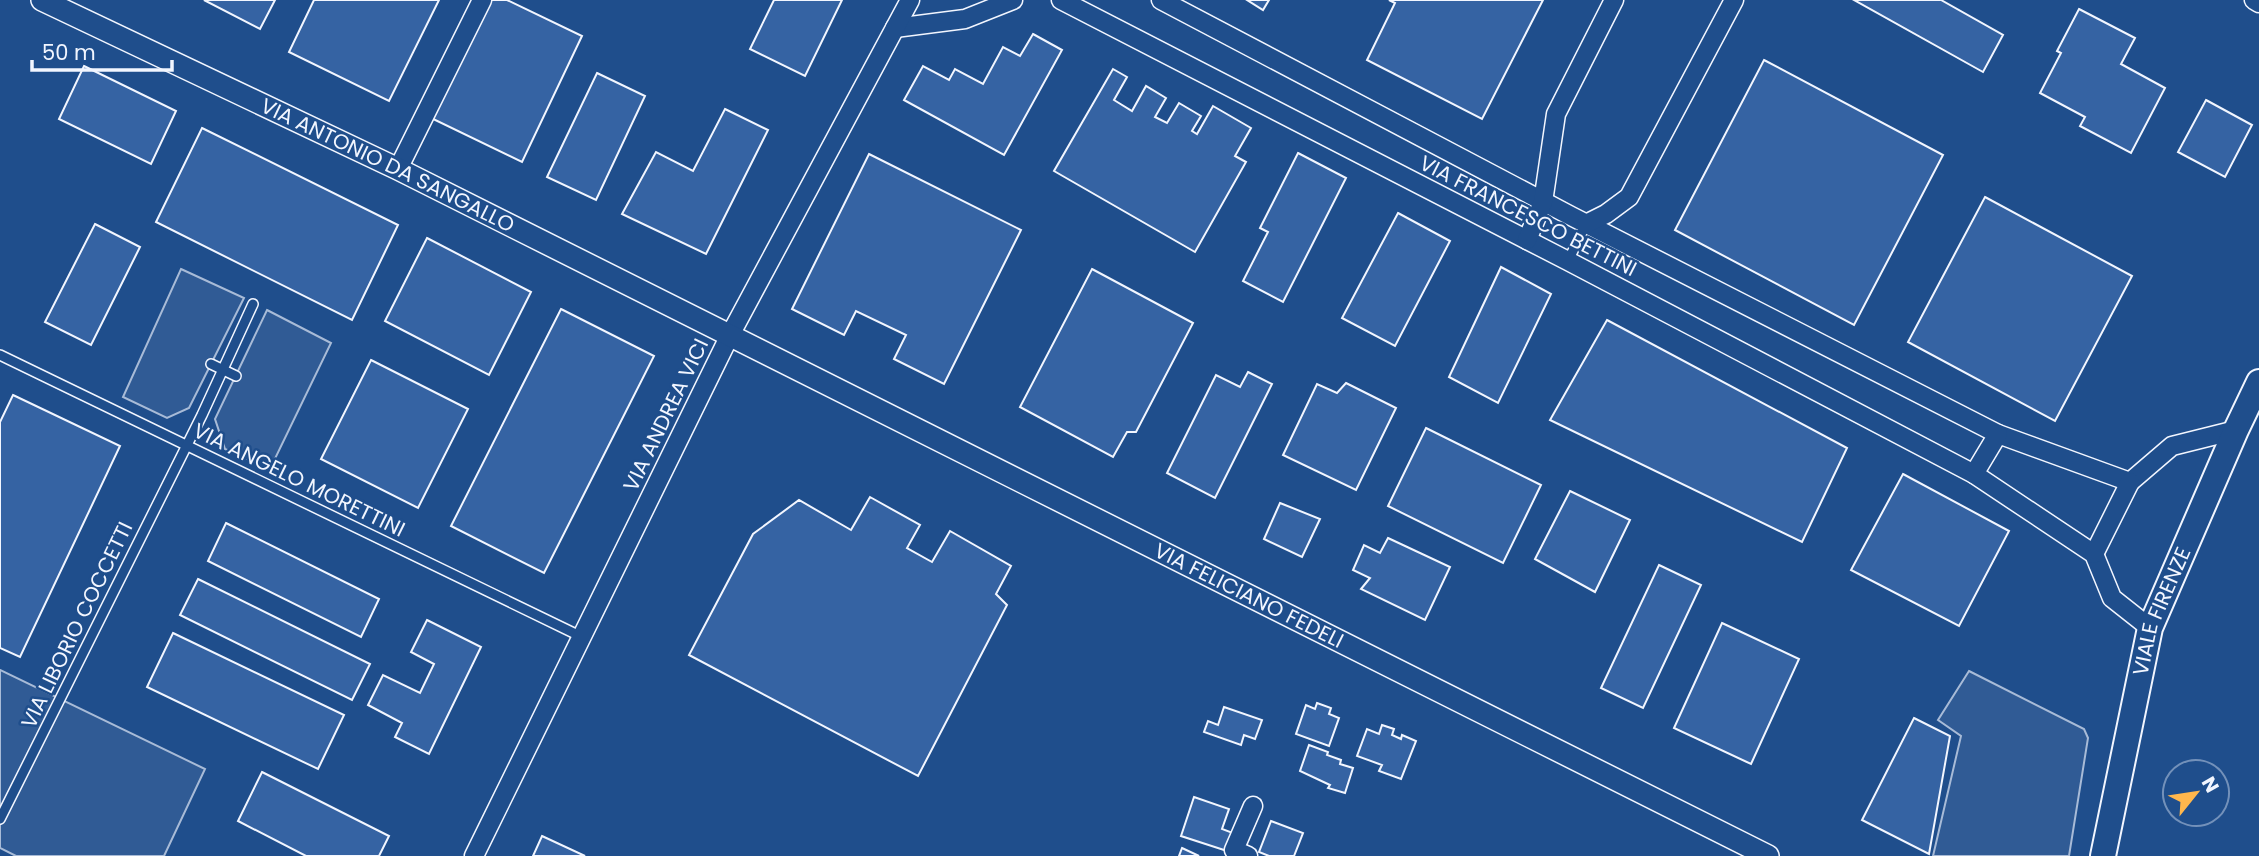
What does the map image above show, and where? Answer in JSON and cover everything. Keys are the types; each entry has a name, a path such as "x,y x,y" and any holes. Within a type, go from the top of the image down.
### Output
{"main road":[{"name":"VIALE FIRENZE","path":"2103,856 2150,628 2259,382"}],"street":[{"name":"VIA ANTONIO DA SANGALLO","path":"43,0 398,169 730,337"},
{"path":"398,169 482,0"},
{"name":"VIA ANDREA VICI","path":"474,856 730,337 909,0"},
{"path":"895,28 965,19 1013,0"},
{"name":"VIA FRANCESCO BETTINI","path":"1060,0 1568,261 1974,474 2094,554"},
{"name":"VIA FRANCESCO BETTINI","path":"1161,0 1543,202 1998,434 2130,482"},
{"path":"1527,240 1543,202 1556,114 1614,0"},
{"path":"1586,224 1606,214 1629,197 1734,0"},
{"path":"2253,0 2259,4"},
{"name":"VIA FELICIANO FEDELI","path":"730,337 1768,856"},
{"path":"2150,628 2112,598 2094,554 2130,482 2172,446 2236,430"},
{"path":"1974,474 1998,434"},
{"path":"1248,856 1234,850 1253,806"}],"lane":[{"path":"1568,261 1586,224"},
{"name":"VIA LIBORIO COCCETTI","path":"0,820 253,304"},
{"name":"VIA ANGELO MORETTINI","path":"0,355 582,637"},
{"path":"211,364 236,376"}],"shaded area":[{"path":"181,269 244,298 189,408 167,418 123,397"},
{"path":"267,310 331,343 270,469 225,449 215,419"},
{"path":"0,670 205,769 164,856 16,856 0,848"},
{"path":"1969,671 2084,729 2088,738 2069,856 1933,856 1961,736 1938,720"}],"building":[{"path":"204,0 275,0 260,29"},
{"path":"314,0 439,0 389,101 289,52"},
{"path":"485,0 507,0 582,36 522,162 429,117"},
{"path":"774,0 842,0 805,76 750,49"},
{"path":"1247,0 1269,0 1263,10"},
{"path":"1389,0 1543,0 1482,119 1367,60 1395,3"},
{"path":"1854,0 1941,0 2003,35 1983,72"},
{"path":"2079,9 2135,38 2121,64 2165,88 2131,153 2080,126 2085,117 2040,93 2061,53 2057,51"},
{"path":"1033,34 1062,50 1004,155 904,100 923,66 949,80 955,69 983,84 1003,47 1020,56"},
{"path":"1764,60 1943,155 1854,325 1675,230"},
{"path":"84,66 176,111 151,164 59,119"},
{"path":"1113,69 1127,77 1114,100 1132,111 1146,86 1166,98 1155,117 1167,123 1179,103 1201,116 1192,131 1197,134 1213,106 1251,128 1235,156 1246,162 1195,252 1054,171"},
{"path":"597,73 645,96 596,200 547,177"},
{"path":"2206,100 2252,125 2225,177 2178,152"},
{"path":"725,109 768,130 706,254 622,214 656,152 693,171"},
{"path":"202,128 398,225 352,320 156,222"},
{"path":"1298,153 1346,178 1283,302 1243,281 1268,232 1260,228"},
{"path":"869,154 1021,230 944,384 894,359 906,335 856,311 844,335 792,309"},
{"path":"1985,197 2132,276 2055,421 1908,342"},
{"path":"1398,213 1450,241 1395,346 1342,318"},
{"path":"95,224 140,247 91,345 45,322"},
{"path":"427,238 531,292 489,375 385,321"},
{"path":"1501,267 1551,294 1498,403 1449,377"},
{"path":"1092,269 1193,323 1136,432 1127,432 1113,457 1020,407"},
{"path":"561,309 654,356 544,573 451,526"},
{"path":"1607,320 1847,448 1802,542 1550,420"},
{"path":"371,360 468,409 418,508 321,459"},
{"path":"1248,372 1272,384 1215,498 1167,473 1216,375 1240,387"},
{"path":"1346,383 1396,408 1356,490 1283,455 1317,384 1337,393"},
{"path":"13,395 120,446 20,657 0,648 0,422"},
{"path":"1426,428 1541,485 1503,563 1388,506"},
{"path":"1903,474 2009,531 1959,626 1851,570"},
{"path":"1570,491 1630,520 1595,592 1535,559"},
{"path":"870,497 920,525 907,548 932,562 950,531 1011,566 996,594 1007,605 918,776 689,655 753,534 799,500 851,530"},
{"path":"1280,503 1320,519 1302,557 1264,539"},
{"path":"226,523 379,599 361,637 208,561"},
{"path":"1388,538 1450,567 1425,620 1361,589 1370,578 1353,570 1364,545 1380,553"},
{"path":"1659,565 1701,585 1643,708 1601,688"},
{"path":"198,579 370,664 352,700 180,615"},
{"path":"427,620 481,647 429,754 395,737 402,723 368,705 383,675 420,693 434,664 411,652"},
{"path":"1722,623 1799,659 1751,764 1674,728"},
{"path":"173,633 344,715 318,769 147,687"},
{"path":"1317,703 1331,708 1329,714 1339,718 1329,746 1296,734 1306,705 1315,709"},
{"path":"1224,707 1262,720 1255,739 1244,735 1241,745 1204,732 1208,721 1218,725"},
{"path":"1914,718 1950,736 1929,854 1862,820"},
{"path":"1382,725 1394,729 1392,735 1401,739 1402,735 1416,741 1401,779 1379,771 1382,765 1357,756 1367,729 1379,734"},
{"path":"1309,745 1328,752 1327,755 1341,760 1340,764 1353,768 1345,793 1328,788 1330,785 1300,771"},
{"path":"262,772 389,836 379,856 306,856 238,821"},
{"path":"1194,797 1229,809 1222,829 1233,833 1227,851 1181,836"},
{"path":"1271,821 1303,833 1294,856 1269,856 1259,852"},
{"path":"542,836 585,856 533,856"},
{"path":"1182,848 1199,856 1179,856"}]}
